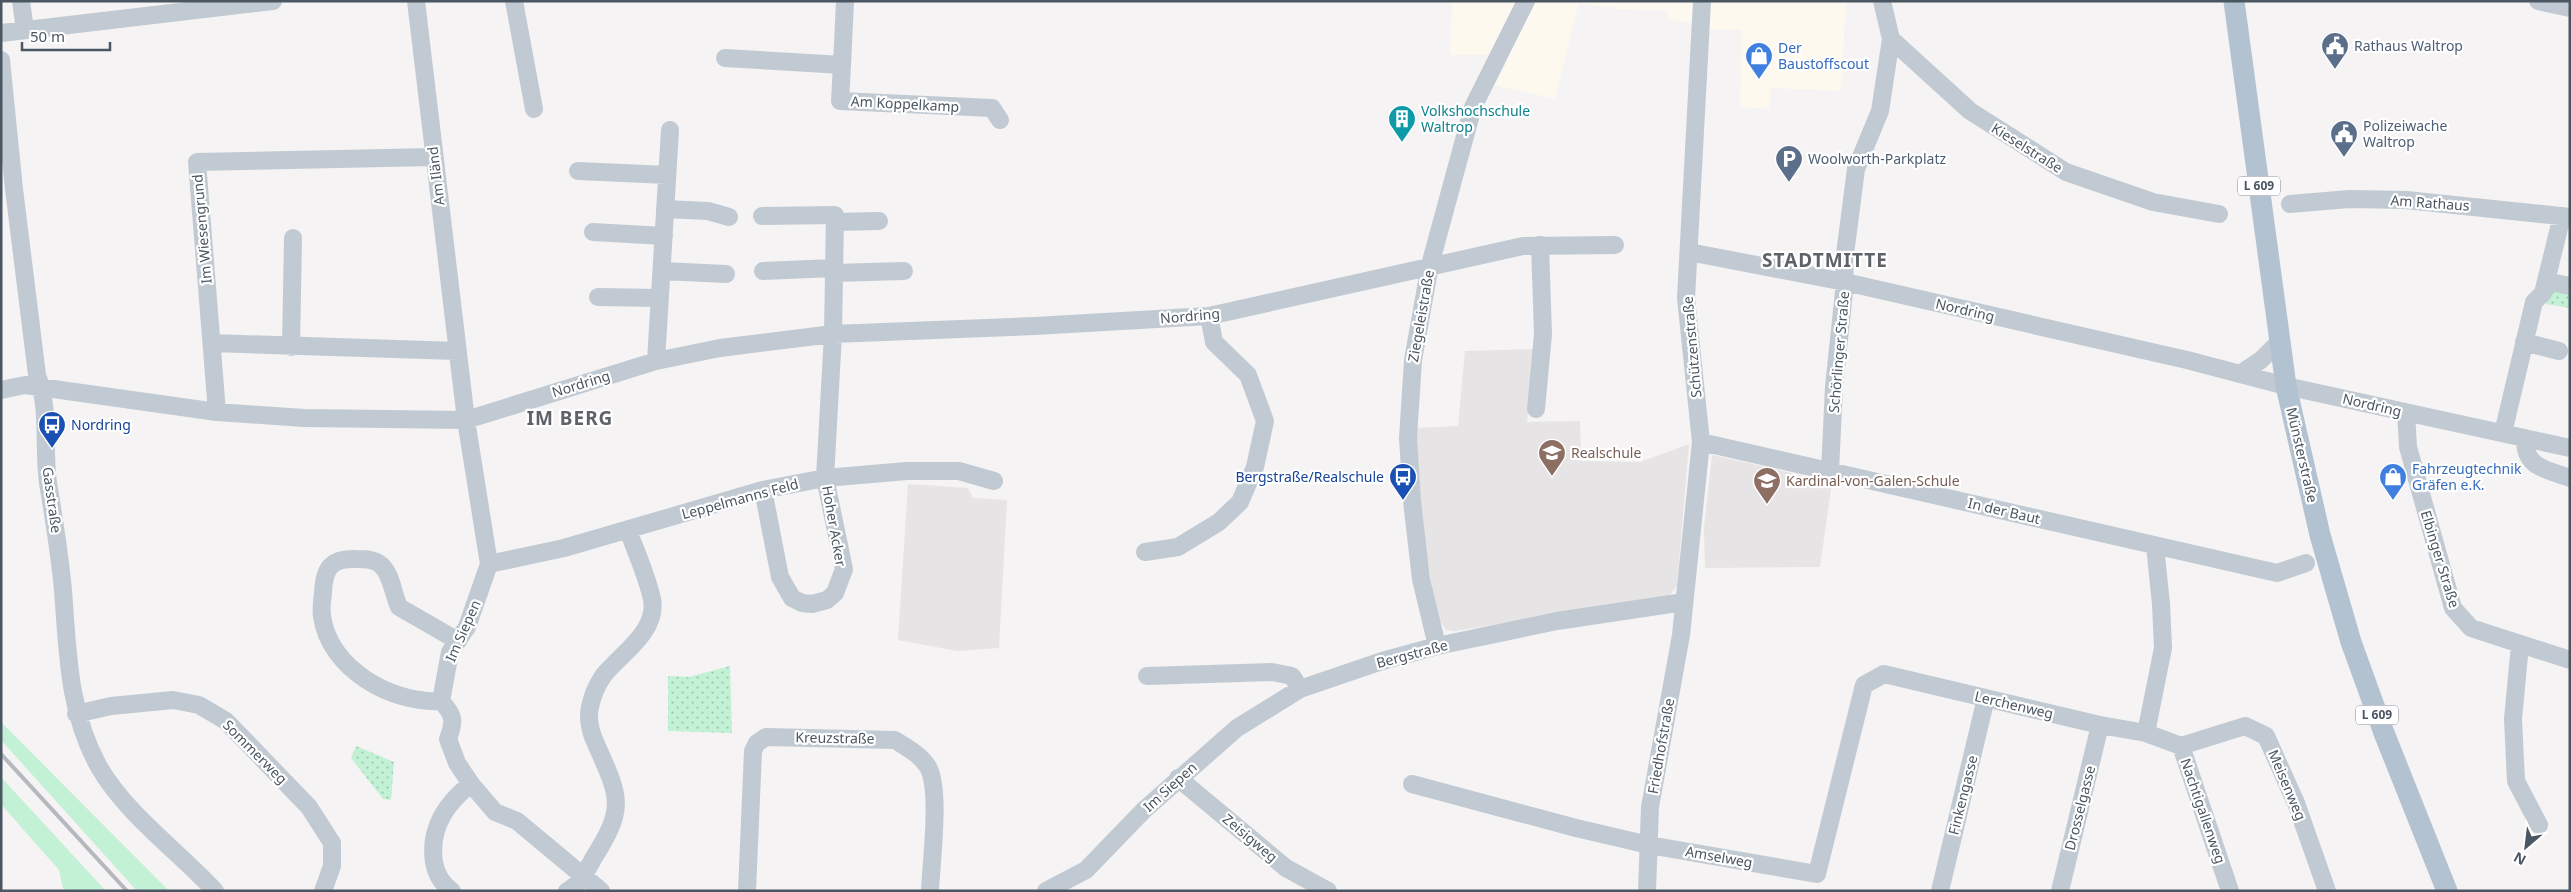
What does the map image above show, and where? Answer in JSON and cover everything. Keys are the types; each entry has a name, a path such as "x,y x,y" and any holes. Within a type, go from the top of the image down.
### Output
{"main road":[{"name":"Münsterstraße","path":"2234,1 2286,386 2320,535 2351,642 2384,734 2446,891"}],"street":[{"path":"21,1 25,30"},
{"path":"1,33 273,1"},
{"name":"Am Iländ","path":"416,1 466,420"},
{"path":"514,1 534,109"},
{"name":"Am Koppelkamp","path":"845,1 840,101 992,108 1000,120"},
{"name":"Ziegeleistraße","path":"1437,646 1421,579 1408,438 1413,360 1430,265 1473,106 1526,1"},
{"name":"Schützenstraße","path":"1684,602 1701,442 1686,298 1702,1"},
{"name":"Schörlinger Straße","path":"1830,470 1834,387 1845,282 1844,262 1856,169 1880,112 1891,39 1882,1"},
{"path":"2538,1 2570,8"},
{"name":"Kieselstraße","path":"1891,39 1970,112 2066,172 2153,202 2219,214"},
{"path":"724,58 842,65"},
{"name":"Gasstraße","path":"1,60 8,190 37,374 43,389 48,481 58,538 66,650 76,714 99,767 123,800 215,891"},
{"path":"656,361 670,130"},
{"name":"Im Wiesengrund","path":"217,412 197,162 434,157"},
{"path":"578,171 667,175"},
{"name":"Am Rathaus","path":"2290,204 2349,199 2406,200 2566,216"},
{"path":"665,209 708,211 729,217"},
{"path":"762,216 835,215 833,334 825,478"},
{"path":"2503,433 2534,302 2543,293 2566,216"},
{"path":"835,222 879,221"},
{"path":"593,232 664,236"},
{"path":"291,347 293,238"},
{"name":"Nordring","path":"1,390 26,385 43,389 217,412 304,418 466,420 656,361 720,348 833,334 1034,326 1209,316 1308,295 1430,265 1523,246 1616,245"},
{"path":"1536,409 1543,334 1540,246"},
{"name":"Nordring","path":"1689,252 1845,282 2286,386 2570,448"},
{"path":"662,271 726,274"},
{"path":"763,271 904,271"},
{"path":"2546,281 2570,286"},
{"path":"598,297 660,298"},
{"path":"1145,552 1178,547 1218,522 1240,502 1255,467 1264,421 1248,375 1214,342 1209,316"},
{"path":"2240,374 2261,360 2280,341"},
{"path":"2524,342 2559,351"},
{"path":"212,343 457,351"},
{"name":"Elbinger Straße","path":"2406,412 2408,447 2453,608 2471,628 2570,660"},
{"name":"Im Siepen","path":"441,701 450,652 467,628 489,564 466,420"},
{"path":"2525,438 2524,451 2531,462 2570,478"},
{"name":"In der Baut","path":"1701,442 1830,470 2277,574 2306,563"},
{"name":"Leppelmanns Feld","path":"489,564 628,530 763,490 825,478 907,471 959,471 994,481"},
{"name":"Hoher Acker","path":"763,490 780,578 792,598 812,604 827,600 835,593 844,569 825,478"},
{"path":"567,891 572,889 583,875 615,821 618,803 615,786 593,738 589,709 603,676 637,641 648,623 652,600 628,530"},
{"path":"2146,733 2163,648 2155,546"},
{"path":"458,641 399,607 387,572 380,564 371,560 343,558 329,567 323,579 322,616 328,636 339,655 376,686 397,695 423,702 441,701 452,713 454,723 448,739 458,763 471,784 496,812 517,821 601,891"},
{"name":"Bergstraße","path":"1300,689 1382,661 1437,646 1557,621 1684,602"},
{"name":"Friedhofstraße","path":"1647,891 1650,807 1681,635 1684,602"},
{"path":"2520,645 2513,719 2516,781 2539,825"},
{"path":"1147,676 1272,672 1292,676 1300,689"},
{"name":"Lerchenweg","path":"1884,674 2100,725 2146,733"},
{"name":"Amselweg","path":"1412,784 1649,845 1817,874 1864,685 1884,674"},
{"name":"Im Siepen","path":"1046,891 1086,870 1178,778 1237,728 1300,689"},
{"name":"Finkengasse","path":"1940,891 1986,698"},
{"name":"Sommerweg","path":"76,714 110,706 173,700 199,705 226,721 309,806 332,843 332,866 323,891"},
{"name":"Drosselgasse","path":"2060,891 2100,725"},
{"name":"Meisenweg","path":"2181,746 2245,726 2266,736 2296,803 2327,891"},
{"name":"Nachtigallenweg","path":"2146,733 2181,746 2230,891"},
{"name":"Kreuzstraße","path":"747,891 753,751 757,743 766,738 895,740 909,749 927,766 935,783 930,891"},
{"name":"Zeisigweg","path":"1178,778 1286,868 1328,891"},
{"path":"452,891 446,887 436,872 432,849 437,824 445,810 456,796 471,784"}],"shaded area":[{"path":"1452,1 1846,1 1841,91 1771,88 1769,109 1740,107 1742,30 1709,29 1691,23 1667,19 1668,11 1614,9 1614,6 1601,7 1579,2 1555,99 1495,85 1506,64 1489,55 1450,55"},
{"name":"Realschule","path":"1534,349 1527,422 1580,421 1581,461 1640,462 1689,444 1677,586 1669,596 1455,631 1446,630 1437,616 1426,551 1418,492 1416,428 1458,426 1465,351"},
{"name":"Kardinal-von-Galen-Schule","path":"1712,455 1832,482 1820,567 1705,568 1704,528"},
{"path":"908,484 968,488 973,498 1007,500 999,648 957,651 898,640"}],"green space":[{"path":"2550,286 2570,291 2570,308 2546,304"},
{"path":"730,666 732,733 668,731 668,676 689,677"},
{"path":"1,722 169,891 137,891 1,740"},
{"path":"356,746 394,762 391,800 383,799 351,758"},
{"path":"1,777 106,891 68,891 63,888 59,870 1,804"}],"railway":[{"path":"1,754 127,891"}],"place":[{"name":"Rathaus Waltrop","path":"2335,70"},
{"name":"Der Baustoffscout","path":"1759,80"},
{"name":"Volkshochschule Waltrop","path":"1402,143"},
{"name":"Polizeiwache Waltrop","path":"2344,158"},
{"name":"Woolworth-Parkplatz","path":"1789,183"},
{"name":"Nordring","path":"52,449"},
{"name":"Realschule","path":"1552,477"},
{"name":"Bergstraße/Realschule","path":"1403,501"},
{"name":"Fahrzeugtechnik Gräfen e.K.","path":"2393,501"},
{"name":"Kardinal-von-Galen-Schule","path":"1767,505"}],"district":[{"name":"STADTMITTE","path":"1825,260"},
{"name":"IM BERG","path":"570,418"}]}
